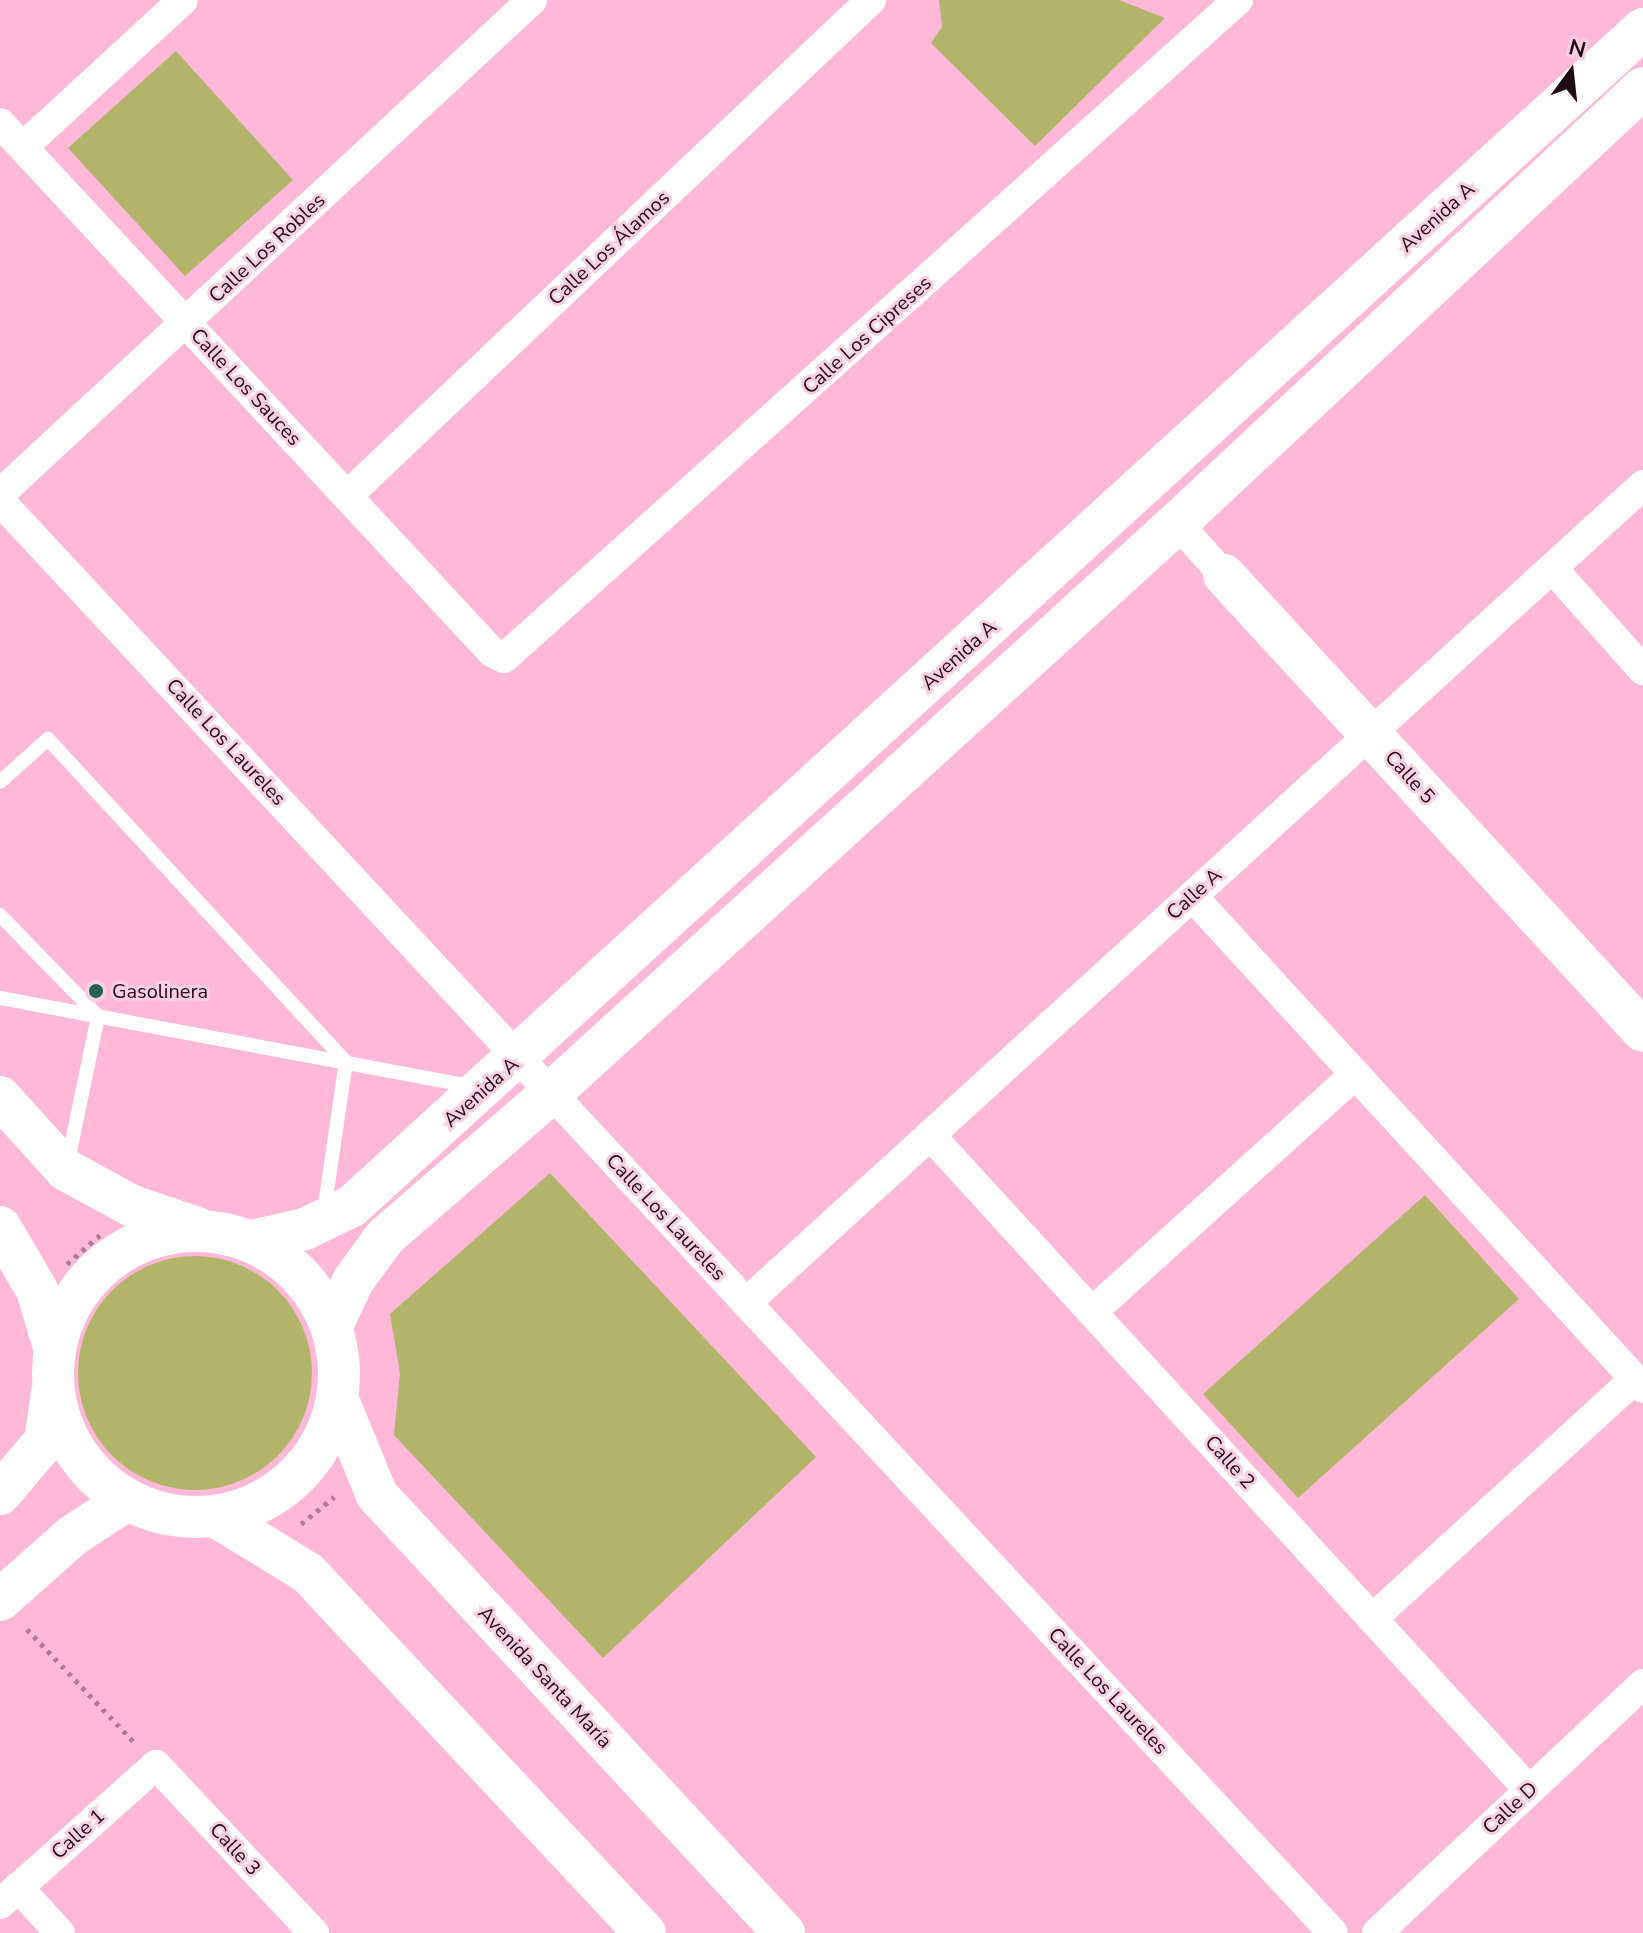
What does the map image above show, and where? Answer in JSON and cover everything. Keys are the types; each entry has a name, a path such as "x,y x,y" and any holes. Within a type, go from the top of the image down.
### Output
{"street":[{"path":"23,147 183,0"},
{"name":"Calle Los Robles","path":"0,494 532,0"},
{"name":"Calle Los Álamos","path":"347,496 871,0"},
{"name":"Calle Los Cipreses","path":"492,652 504,658 514,654 1238,0"},
{"name":"Avenida A","path":"252,1241 323,1220 352,1206 485,1089 1643,29"},
{"path":"332,1326 353,1281 385,1237 551,1093 1177,523 1643,88"},
{"name":"Calle Los Sauces","path":"0,123 492,652"},
{"name":"Calle A","path":"746,1303 1643,485"},
{"name":"Calle Los Laureles","path":"0,501 520,1056 551,1093 1333,1933"},
{"name":"Calle 5","path":"1177,523 1643,1031"},
{"path":"1552,568 1643,670"},
{"path":"1192,896 1639,1384 1372,1619"},
{"path":"1092,1312 1355,1074"},
{"path":"0,1097 66,1170 132,1206 202,1230 252,1241 287,1262 314,1291 332,1326 340,1363 338,1400 323,1442 295,1478 258,1504 215,1516 170,1515 127,1500 83,1460 66,1436 53,1392"},
{"name":"Calle 2","path":"930,1135 1529,1790"},
{"path":"0,1227 37,1290 54,1347"},
{"path":"0,1494 45,1441 53,1392 54,1347 67,1308 91,1275 123,1249 161,1234 202,1230"},
{"name":"Avenida Santa María","path":"338,1400 377,1495 784,1933"},
{"path":"0,1600 72,1536 127,1500"},
{"path":"215,1516 272,1547 308,1573 645,1933"},
{"name":"Calle D","path":"1377,1933 1643,1684"},
{"name":"Calle 1","path":"9,1895 156,1765"},
{"name":"Calle 3","path":"156,1765 314,1933"},
{"path":"9,1895 60,1933"}],"lane":[{"path":"0,782 48,739 346,1062"},
{"path":"0,915 98,1016"},
{"path":"0,998 485,1089"},
{"path":"66,1170 98,1016"},
{"path":"323,1220 346,1062"}],"path":[{"path":"37,1290 132,1206"},
{"path":"272,1547 366,1472"},
{"path":"0,1600 156,1765"}],"green space":[{"path":"939,0 1119,0 1165,18 1035,146 931,43 942,27"},
{"path":"176,51 293,180 185,276 68,148"},
{"path":"550,1173 816,1457 603,1658 394,1435 400,1373 390,1314"},
{"path":"1425,1195 1519,1299 1298,1498 1203,1394"},
{"path":"195,1256 218,1258 240,1265 260,1275 278,1290 293,1308 303,1328 310,1350 310,1396 303,1418 293,1438 278,1456 260,1471 240,1481 218,1488 195,1490 172,1488 150,1481 130,1471 112,1456 97,1438 87,1418 80,1396 78,1373 80,1350 87,1328 97,1308 112,1290 130,1275 150,1265 172,1258"}],"place":[{"name":"Gasolinera","path":"96,991"}]}
